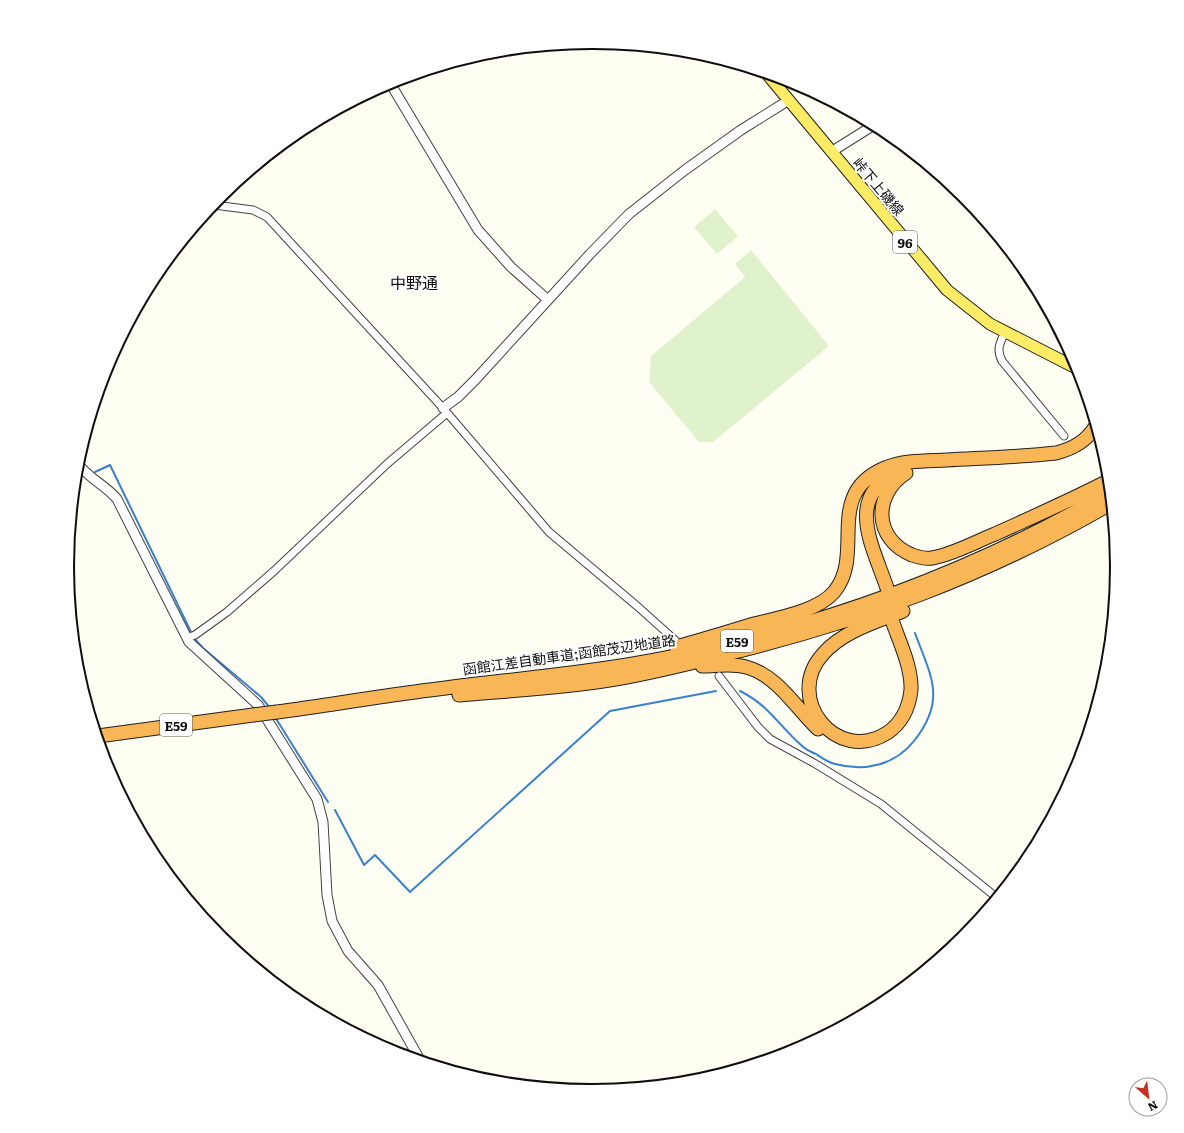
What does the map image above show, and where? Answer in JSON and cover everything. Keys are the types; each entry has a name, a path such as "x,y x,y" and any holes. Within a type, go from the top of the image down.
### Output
{"highway":[{"path":"565,674 669,650 794,613 814,606 826,599 834,592 843,577 847,555 847,522 854,496 869,477 885,468 918,461 1056,453 1076,446 1084,440 1091,431"},
{"path":"885,468 870,483 862,496 858,515 860,532 884,589 865,519 867,503 872,491 885,477 899,471 914,468 1062,459 1082,451 1094,439"},
{"path":"914,468 898,478 889,488 883,499 882,520 890,538 897,546 905,552 918,557 931,558 948,554 1042,513 1103,484"},
{"name":"函館江差自動車道;函館茂辺地道路","path":"103,735 340,704 414,692 565,674 670,657 703,650 793,627 863,605 930,581 978,560 1069,516 1104,496"},
{"name":"函館江差自動車道;函館茂辺地道路","path":"340,704 504,692 596,682 671,668 796,637 866,615 941,588 1024,550 1106,506"},
{"path":"671,668 728,665 746,667 773,682 825,736 838,743 854,748 870,747 884,743 900,733 909,721 915,708 917,695 916,677 896,622 911,689 905,715 895,728 881,737 866,741 852,740 838,736 829,731 816,717 810,703 808,689 810,676 815,664 823,654 847,635 933,597 1024,550"}],"main road":[{"name":"峠下上磯線","path":"774,82 947,290 986,320 1005,332 1068,364"}],"street":[{"path":"393,88 478,230 511,267 548,300"},
{"path":"191,636 227,612 262,581 445,411 629,214 685,170 741,130 789,100"},
{"path":"831,152 868,129"},
{"path":"221,206 253,210 267,217 445,411 549,532 675,640"},
{"path":"1005,332 999,345 998,352 1002,361 1064,436"},
{"path":"83,469 111,491 117,499 202,656 258,704 317,799 323,822 326,848 327,895 332,921 348,951 378,985 398,1018 417,1053"},
{"path":"719,676 758,727 770,739 827,771 880,804 993,894"}],"green space":[{"path":"715,209 738,236 717,254 694,227"},
{"path":"751,250 829,346 713,442 699,442 649,382 651,356 745,277 735,264"}],"waterway":[{"path":"95,472 110,465 192,634"},
{"path":"740,691 766,709 793,738 808,750 828,761 846,766 857,767 868,767 889,761 898,756 914,741 924,726 930,713 933,700 933,688 930,675 915,633"},
{"path":"194,638 203,648 261,697 270,708"},
{"path":"335,810 364,865 375,855 410,892 610,711 716,691"},
{"path":"275,717 328,802"}],"district":[{"name":"中野通","path":"414,282"}]}
